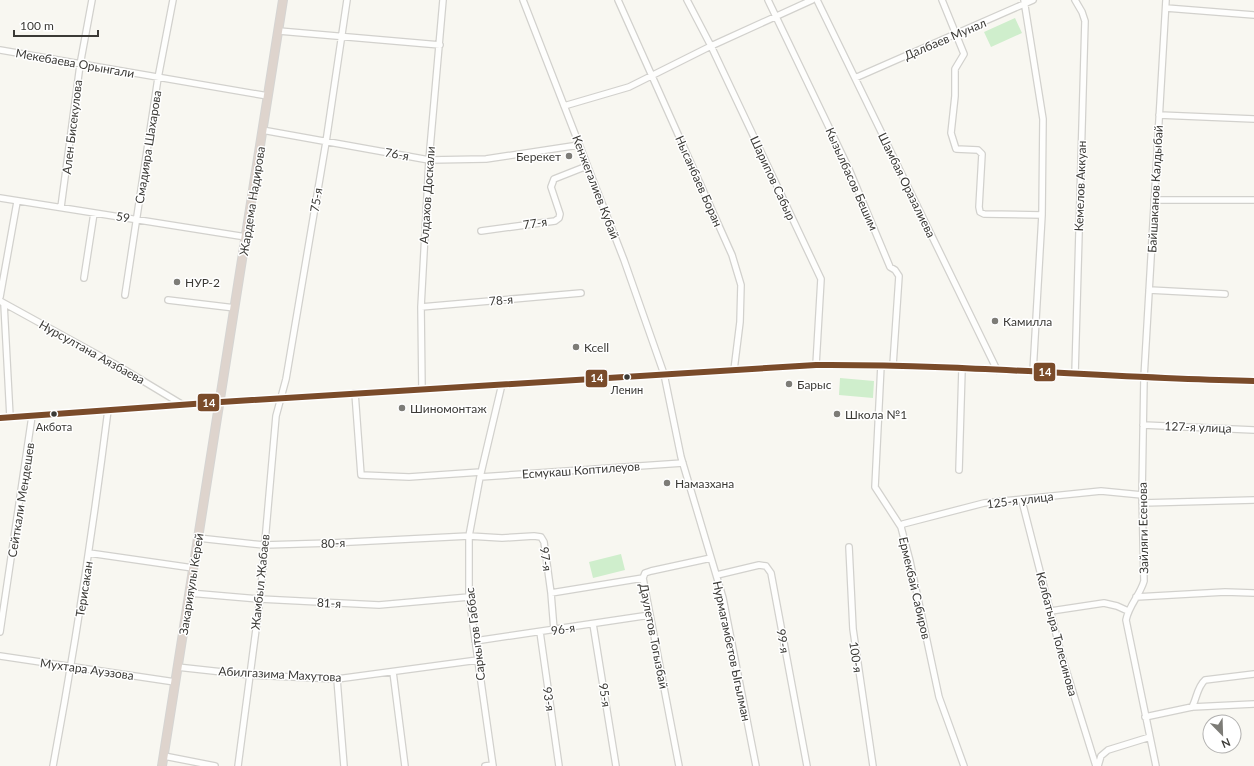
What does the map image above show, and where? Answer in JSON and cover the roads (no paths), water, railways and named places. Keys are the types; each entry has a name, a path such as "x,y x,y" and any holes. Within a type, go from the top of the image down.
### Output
{"highway":[{"name":"Жардема Надирова","path":"221,402 283,0"},
{"name":"Закарияулы Керей","path":"162,766 221,402"}],"street":[{"name":"Ален Бисекулова","path":"61,207 80,65 92,0"},
{"name":"Смадияра Шахарова","path":"125,295 158,78 173,0"},
{"name":"75-я","path":"281,398 286,379 326,142 347,0"},
{"name":"Алдахов Доскали","path":"422,390 421,307 429,160 443,0"},
{"name":"Кенжегалиев Кубай","path":"523,0 624,260 664,374"},
{"name":"Нысанбаев Боран","path":"618,0 653,76 734,262 741,285 740,322 734,370"},
{"name":"Шарипов Сабыр","path":"687,0 711,46 821,279 816,365"},
{"name":"Кызылбасов Бешим","path":"768,0 849,169 890,267 895,270 898,276 893,365"},
{"path":"564,106 608,95 653,76 711,46 812,0"},
{"name":"Шамбая Оразалиева","path":"817,0 997,370"},
{"path":"942,0 964,54 955,69 955,96 951,133 956,148 978,150 982,154 980,212 984,214 1042,215"},
{"name":"Далбаев Мунал","path":"855,78 957,34 1025,2 1034,0"},
{"name":"Кемелов Аккуан","path":"1075,0 1085,21 1075,374"},
{"name":"Байшаканов Калдыбай","path":"1144,378 1166,0"},
{"path":"1025,2 1043,119 1042,215 1033,372"},
{"path":"1166,8 1254,15"},
{"path":"278,31 342,35 440,45"},
{"name":"Мекебаева Орынгали","path":"0,50 80,65 268,96"},
{"path":"1159,115 1254,119"},
{"name":"76-я","path":"262,130 429,160 486,159 579,145"},
{"name":"77-я","path":"481,231 555,221 559,218 560,214 551,186 552,182 554,179 587,166"},
{"name":"59","path":"0,198 17,202 61,207 246,237"},
{"path":"1154,200 1254,200"},
{"path":"0,297 17,202"},
{"path":"84,278 94,213"},
{"path":"1149,290 1225,294"},
{"name":"78-я","path":"421,307 581,293"},
{"path":"168,300 235,308"},
{"path":"2,302 10,417"},
{"name":"Нурсултана Аязбаева","path":"2,302 120,367 184,405"},
{"path":"0,418 355,393 816,365 893,365 1144,378 1254,381"},
{"name":"Ермекбай Сабиров","path":"881,365 875,486 901,527 910,561 939,696 964,766"},
{"path":"959,470 962,369"},
{"name":"Нурмагамбетов Ыгылман","path":"664,374 683,463 723,598 756,766"},
{"name":"Зайляги Есенова","path":"1128,610 1144,581 1142,495 1144,378"},
{"name":"Саркытов Габбас","path":"493,766 468,597 469,536 480,474 502,384"},
{"name":"Есмукаш Коптилеуов","path":"355,393 361,475 408,477 683,463"},
{"name":"Жамбыл Жабаев","path":"238,766 260,599 276,416 281,398"},
{"name":"Терисакан","path":"53,766 71,667 89,553 108,410"},
{"name":"Сейткали Мендешев","path":"0,632 32,416"},
{"name":"127-я улица","path":"1143,425 1254,430"},
{"name":"125-я улица","path":"901,527 903,524 984,504 1022,501 1048,496 1100,492 1142,495"},
{"path":"1142,503 1254,500"},
{"name":"Келбатыра Толесинова","path":"1022,501 1062,657 1097,766"},
{"name":"80-я","path":"198,538 264,545 469,536"},
{"name":"97-я","path":"469,536 502,538 541,537 544,542 552,593 554,630"},
{"name":"100-я","path":"849,548 852,629 873,766"},
{"path":"89,553 193,568"},
{"name":"Даулетов Тогызбай","path":"679,766 643,578 645,573 651,571 711,558"},
{"name":"99-я","path":"717,575 759,565 766,566 771,574 807,766"},
{"path":"552,593 643,578"},
{"path":"1136,597 1225,592 1254,593"},
{"name":"81-я","path":"190,593 260,599 379,605 468,597"},
{"path":"1051,611 1104,603 1128,610 1126,620 1156,766"},
{"name":"96-я","path":"475,641 650,616"},
{"name":"95-я","path":"593,624 616,766"},
{"name":"93-я","path":"540,632 559,766"},
{"name":"Мухтара Ауэзова","path":"0,656 175,682"},
{"name":"Абилгазима Махутова","path":"177,667 250,674 337,679 478,660"},
{"path":"393,672 405,766"},
{"path":"1192,707 1197,698 1199,685 1205,680 1254,674"},
{"path":"337,679 344,766"},
{"path":"1145,717 1192,707 1254,704"},
{"path":"1097,766 1101,756 1108,750 1150,737"},
{"path":"164,756 215,766"},
{"path":"485,766 493,766"}],"place":[{"name":"Берекет","path":"569,156"},
{"name":"НУР-2","path":"177,282"},
{"name":"Камилла","path":"995,321"},
{"name":"Kcell","path":"576,347"},
{"name":"Ленин","path":"627,377"},
{"name":"Барыс","path":"789,384"},
{"name":"Шиномонтаж","path":"402,408"},
{"name":"Акбота","path":"54,414"},
{"name":"Школа №1","path":"837,414"},
{"name":"Намазхана","path":"667,483"}]}
